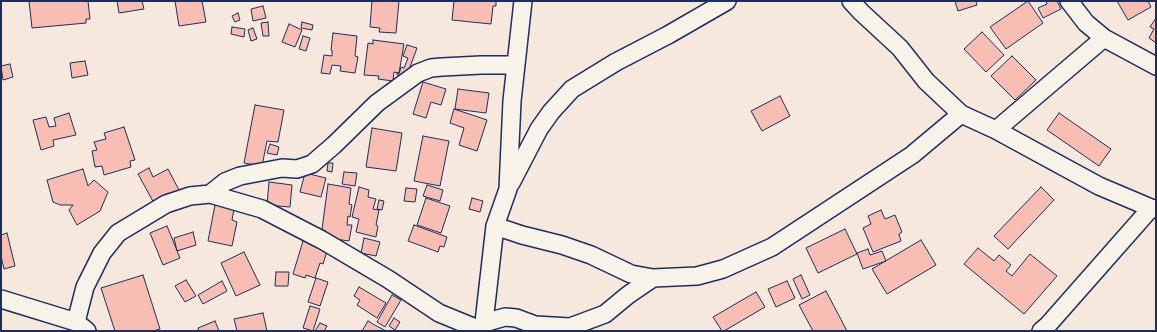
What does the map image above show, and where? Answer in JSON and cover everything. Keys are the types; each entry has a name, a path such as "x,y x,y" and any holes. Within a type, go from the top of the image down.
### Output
{"street":[{"path":"508,189 512,102 524,1"},
{"path":"484,328 495,226 508,189 539,129 551,112 572,89 616,62 668,35 727,1"},
{"path":"851,1 900,48 926,81 961,114 996,130 1099,186 1153,208 1041,331"},
{"path":"1069,1 1086,23 1104,38 1156,66"},
{"path":"996,130 1104,38"},
{"path":"210,194 225,182 240,176 282,168 297,169 312,164 334,145 377,103 418,73 431,68 442,67 516,65"},
{"path":"495,226 592,255 631,274 653,278 697,276 723,269 772,247 912,155 961,114"},
{"path":"1,299 82,326 85,287 102,253 118,233 166,204 190,196 210,194 262,209 322,240 382,275 439,313 484,328 505,317 516,318 535,325 570,327 605,314 628,295 653,278"}],"building":[{"path":"29,1 88,1 90,19 86,19 86,23 32,28"},
{"path":"117,1 142,1 144,9 119,13"},
{"path":"175,1 202,1 206,22 179,26"},
{"path":"372,1 399,1 396,33 379,32 380,28 370,27"},
{"path":"454,1 496,1 496,6 493,6 491,24 452,20"},
{"path":"955,1 976,1 977,5 958,11"},
{"path":"1028,1 1043,23 1006,49 990,27"},
{"path":"1046,1 1057,1 1061,9 1043,18 1038,8 1047,4"},
{"path":"1117,1 1148,1 1151,7 1128,20"},
{"path":"263,6 266,18 253,21 251,9"},
{"path":"238,13 240,20 235,22 232,16"},
{"path":"1156,18 1156,43 1149,38 1154,29 1150,27"},
{"path":"268,22 269,36 263,36 261,23"},
{"path":"302,22 313,25 312,30 301,28"},
{"path":"289,24 302,30 295,47 282,42"},
{"path":"232,27 245,29 244,37 231,34"},
{"path":"253,28 257,39 251,41 248,30"},
{"path":"982,32 1004,55 986,72 964,49"},
{"path":"333,33 357,36 355,56 358,57 355,73 340,71 341,66 332,65 330,74 321,73 324,55 332,56 331,50"},
{"path":"303,36 310,38 306,51 299,49"},
{"path":"373,40 404,44 399,73 394,72 393,81 378,79 379,76 364,75 368,43 373,44"},
{"path":"407,45 417,48 406,78 397,75 397,73 399,74 401,67 404,68 408,58 403,56"},
{"path":"1012,56 1036,80 1015,100 991,76"},
{"path":"85,61 88,75 72,78 70,63"},
{"path":"10,64 13,77 3,80 1,66"},
{"path":"423,82 446,89 441,105 431,102 426,118 413,114"},
{"path":"458,89 489,93 486,113 455,109"},
{"path":"780,96 790,116 762,131 751,111"},
{"path":"255,105 284,110 278,142 267,141 262,166 244,163"},
{"path":"454,109 487,120 477,151 459,145 464,128 450,123"},
{"path":"69,113 76,135 53,140 54,146 41,150 33,120 46,117 49,127 56,126 54,118"},
{"path":"1059,113 1111,149 1099,166 1047,130"},
{"path":"124,127 135,160 130,161 131,167 104,175 102,166 95,167 92,151 97,150 94,142 106,139 104,133"},
{"path":"372,128 402,133 396,171 366,167"},
{"path":"423,136 449,141 440,186 414,181"},
{"path":"270,144 279,147 277,155 267,153"},
{"path":"328,163 333,163 332,172 327,171"},
{"path":"149,168 153,177 168,169 180,192 155,205 138,174"},
{"path":"83,169 88,186 94,180 108,192 100,211 77,225 69,210 73,205 60,205 53,202 47,180"},
{"path":"344,172 357,173 355,186 342,184"},
{"path":"305,173 326,178 321,197 300,192"},
{"path":"269,182 292,185 290,207 267,205"},
{"path":"328,184 351,188 349,204 352,205 350,217 348,216 347,225 352,225 349,241 321,237"},
{"path":"427,185 443,190 440,201 423,196"},
{"path":"359,187 369,190 368,197 376,199 373,209 379,210 376,225 378,226 376,237 356,232 359,219 352,217"},
{"path":"1041,187 1054,200 1008,249 994,236"},
{"path":"406,188 417,189 415,202 404,201"},
{"path":"426,198 450,206 441,233 417,225"},
{"path":"472,198 483,201 480,212 469,209"},
{"path":"216,200 235,204 232,220 237,222 232,246 208,241"},
{"path":"379,200 384,201 382,210 377,209"},
{"path":"881,210 885,219 895,215 902,232 899,234 901,241 873,252 863,228 871,224 868,216"},
{"path":"414,225 447,237 444,247 440,246 438,252 408,241"},
{"path":"167,226 180,258 163,265 150,233"},
{"path":"845,229 857,254 818,273 806,248"},
{"path":"193,232 196,245 177,251 174,238"},
{"path":"7,233 15,266 4,269 1,256 1,235"},
{"path":"364,238 380,242 376,256 361,253"},
{"path":"921,240 936,265 887,294 872,269"},
{"path":"303,241 328,248 323,264 320,263 315,278 306,275 305,278 293,274"},
{"path":"978,248 994,261 999,255 1011,265 1006,271 1012,276 1030,254 1057,276 1024,314 964,264"},
{"path":"868,249 870,255 882,251 886,261 863,269 857,253"},
{"path":"244,252 260,285 236,296 221,263"},
{"path":"276,272 289,272 288,286 275,286"},
{"path":"143,275 160,329 153,331 115,331 101,288"},
{"path":"801,275 810,295 802,299 793,279"},
{"path":"316,278 328,282 320,306 308,302"},
{"path":"186,280 196,296 185,302 175,286"},
{"path":"222,281 227,291 203,304 198,295"},
{"path":"787,281 795,298 776,307 768,289"},
{"path":"359,287 386,303 377,318 357,305 360,300 354,296"},
{"path":"826,291 847,331 813,331 799,305"},
{"path":"756,292 765,307 722,331 713,317"},
{"path":"392,295 401,300 385,327 377,322"},
{"path":"310,306 320,309 313,331 303,328"},
{"path":"263,313 267,331 237,331 234,319"},
{"path":"394,318 400,322 395,330 389,326"},
{"path":"215,321 219,331 199,331 198,328"},
{"path":"368,321 373,324 386,331 362,331"},
{"path":"320,323 327,326 324,331 315,331"}]}
